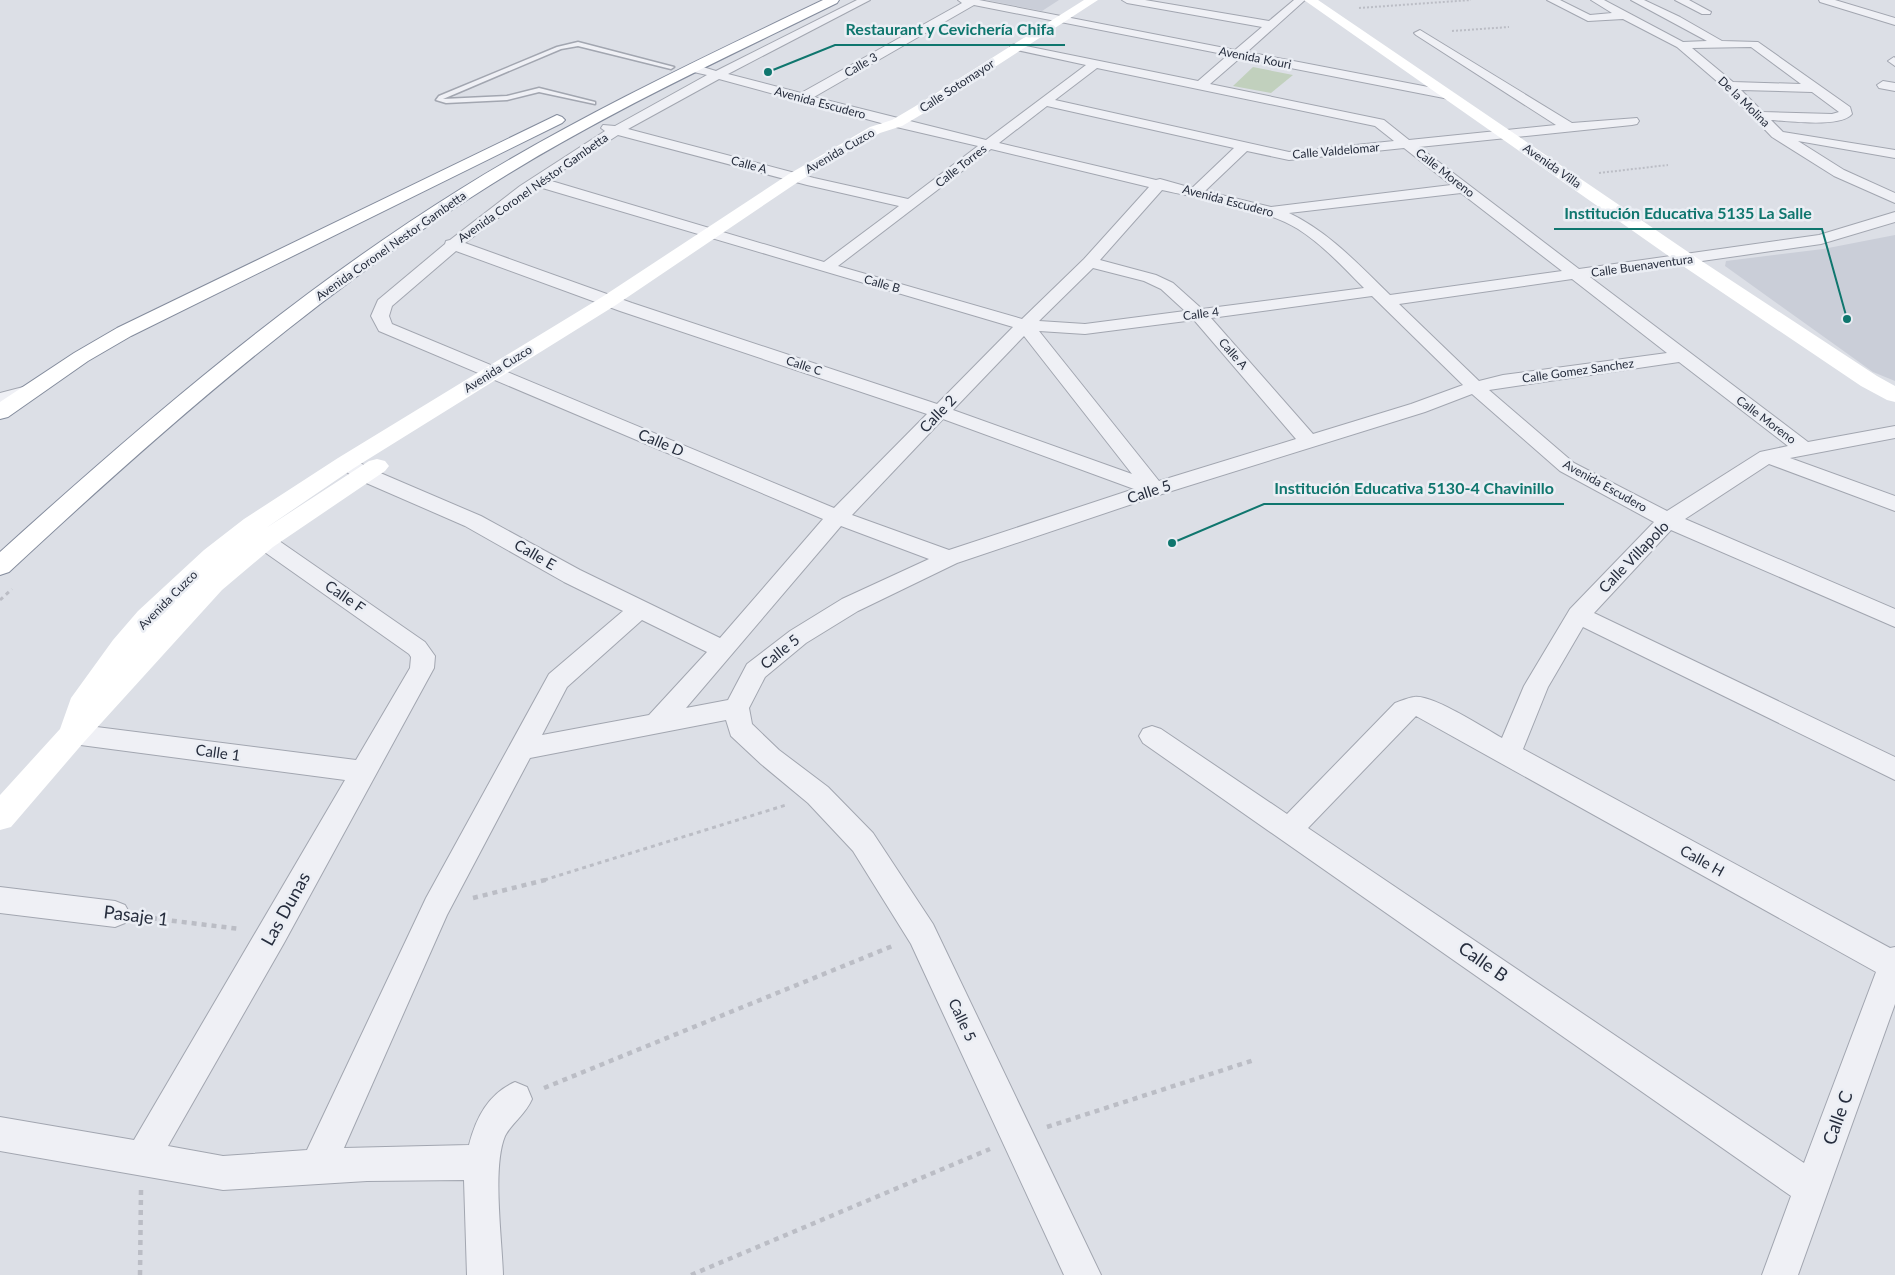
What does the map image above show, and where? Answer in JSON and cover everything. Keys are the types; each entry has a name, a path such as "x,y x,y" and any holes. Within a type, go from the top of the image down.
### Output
{"main road":[{"name":"Avenida Coronel Nestor Gambetta","path":"0,412 89,352 170,308 593,103 812,0"},
{"name":"Avenida Coronel Nestor Gambetta","path":"0,566 106,469 257,342 374,256 463,195 588,121 833,0"},
{"name":"Calle Sotomayor","path":"897,123 1092,0"},
{"name":"Avenida Villa","path":"1310,0 1688,260 1869,381 1895,395"},
{"name":"Avenida Cuzco","path":"72,734 81,706 104,673 148,618 176,589 252,525 355,469 618,304 875,130 897,123"},
{"name":"Avenida Cuzco","path":"0,817 72,734 213,584 355,469"}],"street":[{"name":"Avenida Coronel Néstor Gambetta","path":"380,316 384,304 452,244 572,158 616,130 717,75 865,0"},
{"path":"1127,0 1271,25"},
{"path":"1172,8 1183,0"},
{"path":"1201,85 1300,0"},
{"path":"1552,0 1588,18 1626,15"},
{"name":"De la Molina","path":"1596,0 1681,45 1730,86 1777,134 1824,164 1866,187 1895,199"},
{"path":"1636,0 1720,44"},
{"path":"1680,0 1706,12"},
{"path":"1827,0 1895,22"},
{"path":"967,1 1061,20"},
{"name":"Calle 3","path":"802,98 967,1"},
{"name":"Avenida Kouri","path":"1061,20 1449,95"},
{"path":"1420,33 1570,128"},
{"path":"1681,45 1754,44 1812,88 1845,110 1846,114 1833,118 1759,116"},
{"name":"Calle Moreno","path":"1016,47 1379,123 1804,449"},
{"name":"Calle Torres","path":"826,268 1096,63"},
{"name":"Avenida Escudero","path":"693,68 897,123 1271,211 1302,225 1326,242 1475,387 1567,467 1668,520 1895,619"},
{"path":"1284,102 1313,69"},
{"path":"1730,86 1812,88"},
{"name":"Calle Valdelomar","path":"1046,102 1289,156 1632,121"},
{"name":"Calle A","path":"588,121 803,180 911,204"},
{"path":"1777,134 1895,154"},
{"path":"1195,192 1243,147"},
{"name":"Calle B","path":"539,182 1024,325"},
{"name":"Calle 2","path":"657,723 723,650 837,517 1024,325 1090,262 1160,184"},
{"path":"1866,187 1895,191"},
{"path":"1271,211 1465,188"},
{"name":"Calle Buenaventura","path":"1381,296 1578,275 1688,260 1821,239 1895,217"},
{"name":"Calle C","path":"452,244 618,304 941,412 1155,490"},
{"name":"Calle A","path":"1090,262 1150,278 1167,286 1199,315 1309,442"},
{"name":"Calle 4","path":"1024,325 1085,329 1381,296"},
{"name":"Calle D","path":"380,316 385,327 837,517 949,558"},
{"path":"1024,325 1155,490"},
{"name":"Calle Gomez Sanchez","path":"1475,387 1503,381 1682,356"},
{"name":"Calle 5","path":"1083,1275 922,934 863,842 818,794 770,757 740,729 736,708 756,672 798,637 850,605 949,558 1155,490 1418,408 1475,387"},
{"path":"0,399 27,392"},
{"name":"Calle Villapolo","path":"1508,755 1536,686 1578,615 1668,520 1766,456 1895,432"},
{"path":"1766,456 1895,504"},
{"name":"Calle E","path":"355,469 473,521 572,576 723,650"},
{"name":"Calle F","path":"264,541 417,648 423,656"},
{"path":"317,1168 436,907 558,681 639,610"},
{"path":"1578,615 1895,769"},
{"name":"Las Dunas","path":"142,1159 422,668 423,656"},
{"name":"Calle H","path":"1290,829 1404,710 1415,706 1426,708 1508,755 1894,965"},
{"path":"522,749 736,708"},
{"name":"Calle 1","path":"72,734 362,772"},
{"name":"Calle B","path":"1152,736 1812,1189"},
{"name":"Pasaje 1","path":"0,900 116,914"},
{"name":"Calle C","path":"1780,1275 1894,965"},
{"path":"484,1275 481,1162 491,1126 515,1099"},
{"path":"0,1134 224,1174 367,1164 481,1162"}],"lane":[{"path":"593,103 538,90 521,96 507,98 439,100 441,97 559,48 578,44 671,66"}],"path":[{"path":"1326,10 1470,0"},
{"path":"1566,176 1668,165"},
{"path":"436,907 557,877 818,794"},
{"name":"Pasaje 1","path":"116,914 273,932"},
{"path":"515,1099 922,934"},
{"path":"691,1275 1018,1137 1254,1060"},
{"path":"140,1275 142,1159"}],"shaded area":[{"path":"986,0 1059,0 1042,11"},
{"path":"1895,235 1895,381 1873,372 1725,266 1726,261 1823,249"}],"green space":[{"path":"1253,67 1293,75 1271,93 1233,86"}],"place":[{"name":"Restaurant y Cevichería Chifa","path":"768,72"},
{"name":"Institución Educativa 5135 La Salle","path":"1847,319"},
{"name":"Institución Educativa 5130-4 Chavinillo","path":"1172,543"}]}
